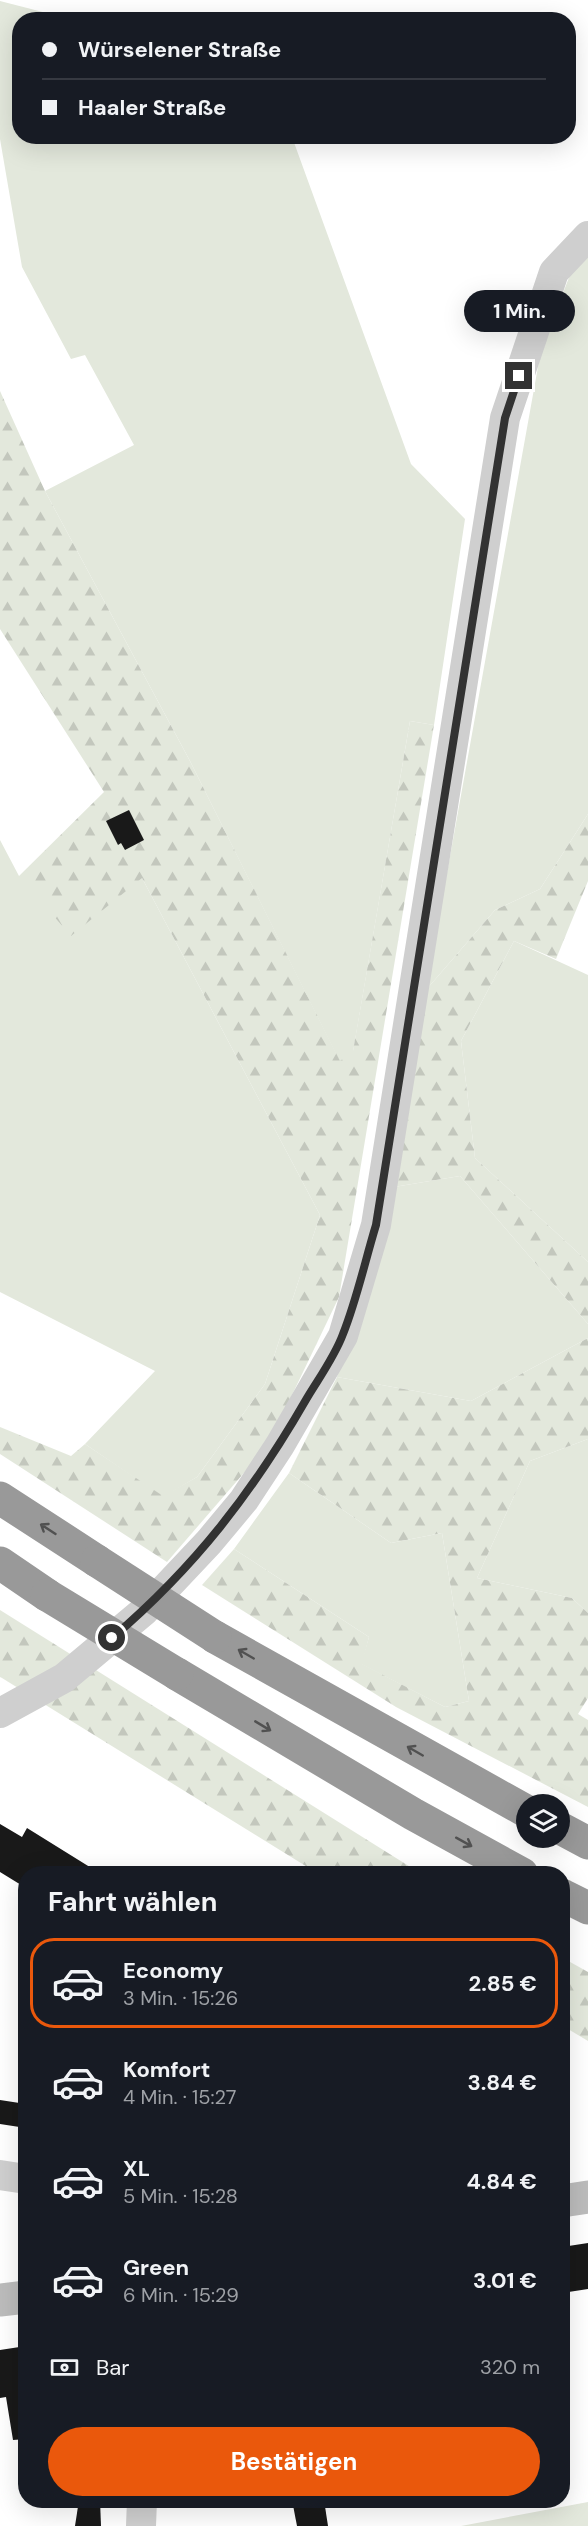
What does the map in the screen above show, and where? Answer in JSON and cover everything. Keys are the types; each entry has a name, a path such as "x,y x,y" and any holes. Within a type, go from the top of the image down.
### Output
{"highway":[{"path":"0,1498 215,1637 516,1805"},
{"path":"0,1563 47,1595 177,1674 413,1814 507,1866"},
{"path":"570,1833 588,1843"},
{"path":"570,1899 588,1908"}],"main road":[{"path":"570,2200 588,2197"},
{"path":"0,2300 18,2298"}],"street":[{"path":"0,1713 64,1678 144,1611 209,1542 244,1500 280,1445 343,1336 376,1225 505,418 554,272 588,236"},
{"path":"0,2175 18,2178"},
{"path":"141,2526 142,2508"}],"green space":[{"path":"0,1 43,12 12,12 12,144 295,144 411,464 465,519 434,725 410,721 353,1052 340,1062 190,761 45,491 134,445 85,355 71,359 22,267 0,139"},
{"path":"588,250 588,814 540,889 495,910 426,990 541,350 575,262"},
{"path":"0,391 45,491 190,761 340,1061 353,1051 410,721 434,725 339,1297 268,1445 167,1562 0,1454 0,1427 71,1456 85,1444 163,1496 197,1477 265,1384 320,1215 142,878 71,936 19,876 104,792 0,629"},
{"path":"588,814 588,881 556,959 514,941 461,1041 475,1158 588,1262 588,1324 460,1176 388,1188 426,990 495,910 540,889"},
{"path":"0,840 19,876 142,878 320,1215 265,1384 197,1477 163,1497 85,1444 155,1371 0,1292"},
{"path":"514,941 588,975 588,1262 475,1158 461,1041"},
{"path":"460,1176 588,1324 588,1338 471,1401 337,1377 388,1188"},
{"path":"588,1338 588,1439 530,1461 477,1578 572,1598 588,1613 588,1698 578,1714 588,1720 588,1807 570,1798 570,1794 563,1794 396,1707 202,1585 234,1549 369,1637 362,1664 445,1707 469,1701 442,1533 391,1543 289,1473 337,1377 471,1401"},
{"path":"588,1439 588,1613 572,1598 477,1578 530,1461"},
{"path":"289,1473 391,1543 442,1533 469,1701 445,1707 361,1664 369,1637 234,1549"},
{"path":"0,1610 409,1866 306,1866 0,1677"},
{"path":"570,1962 588,1972 588,2041 570,2030"},
{"path":"588,2502 588,2526 461,2526 556,2508 570,2508 570,2505"}],"building":[{"path":"129,810 144,840 125,850 121,843 118,845 106,821"},
{"path":"0,1824 22,1837 27,1828 88,1866 18,1866 18,1883 0,1872"},
{"path":"0,2100 18,2103 18,2127 0,2124"},
{"path":"588,2243 588,2289 570,2292 570,2246"},
{"path":"18,2347 18,2440 13,2440 6,2397 0,2398 0,2350"},
{"path":"78,2508 100,2508 101,2526 75,2526"},
{"path":"294,2508 325,2508 328,2526 297,2526"}],"route":[{"path":"112,1638 144,1611 209,1542 244,1500 280,1445 343,1336 376,1225 505,418 519,376"}]}
